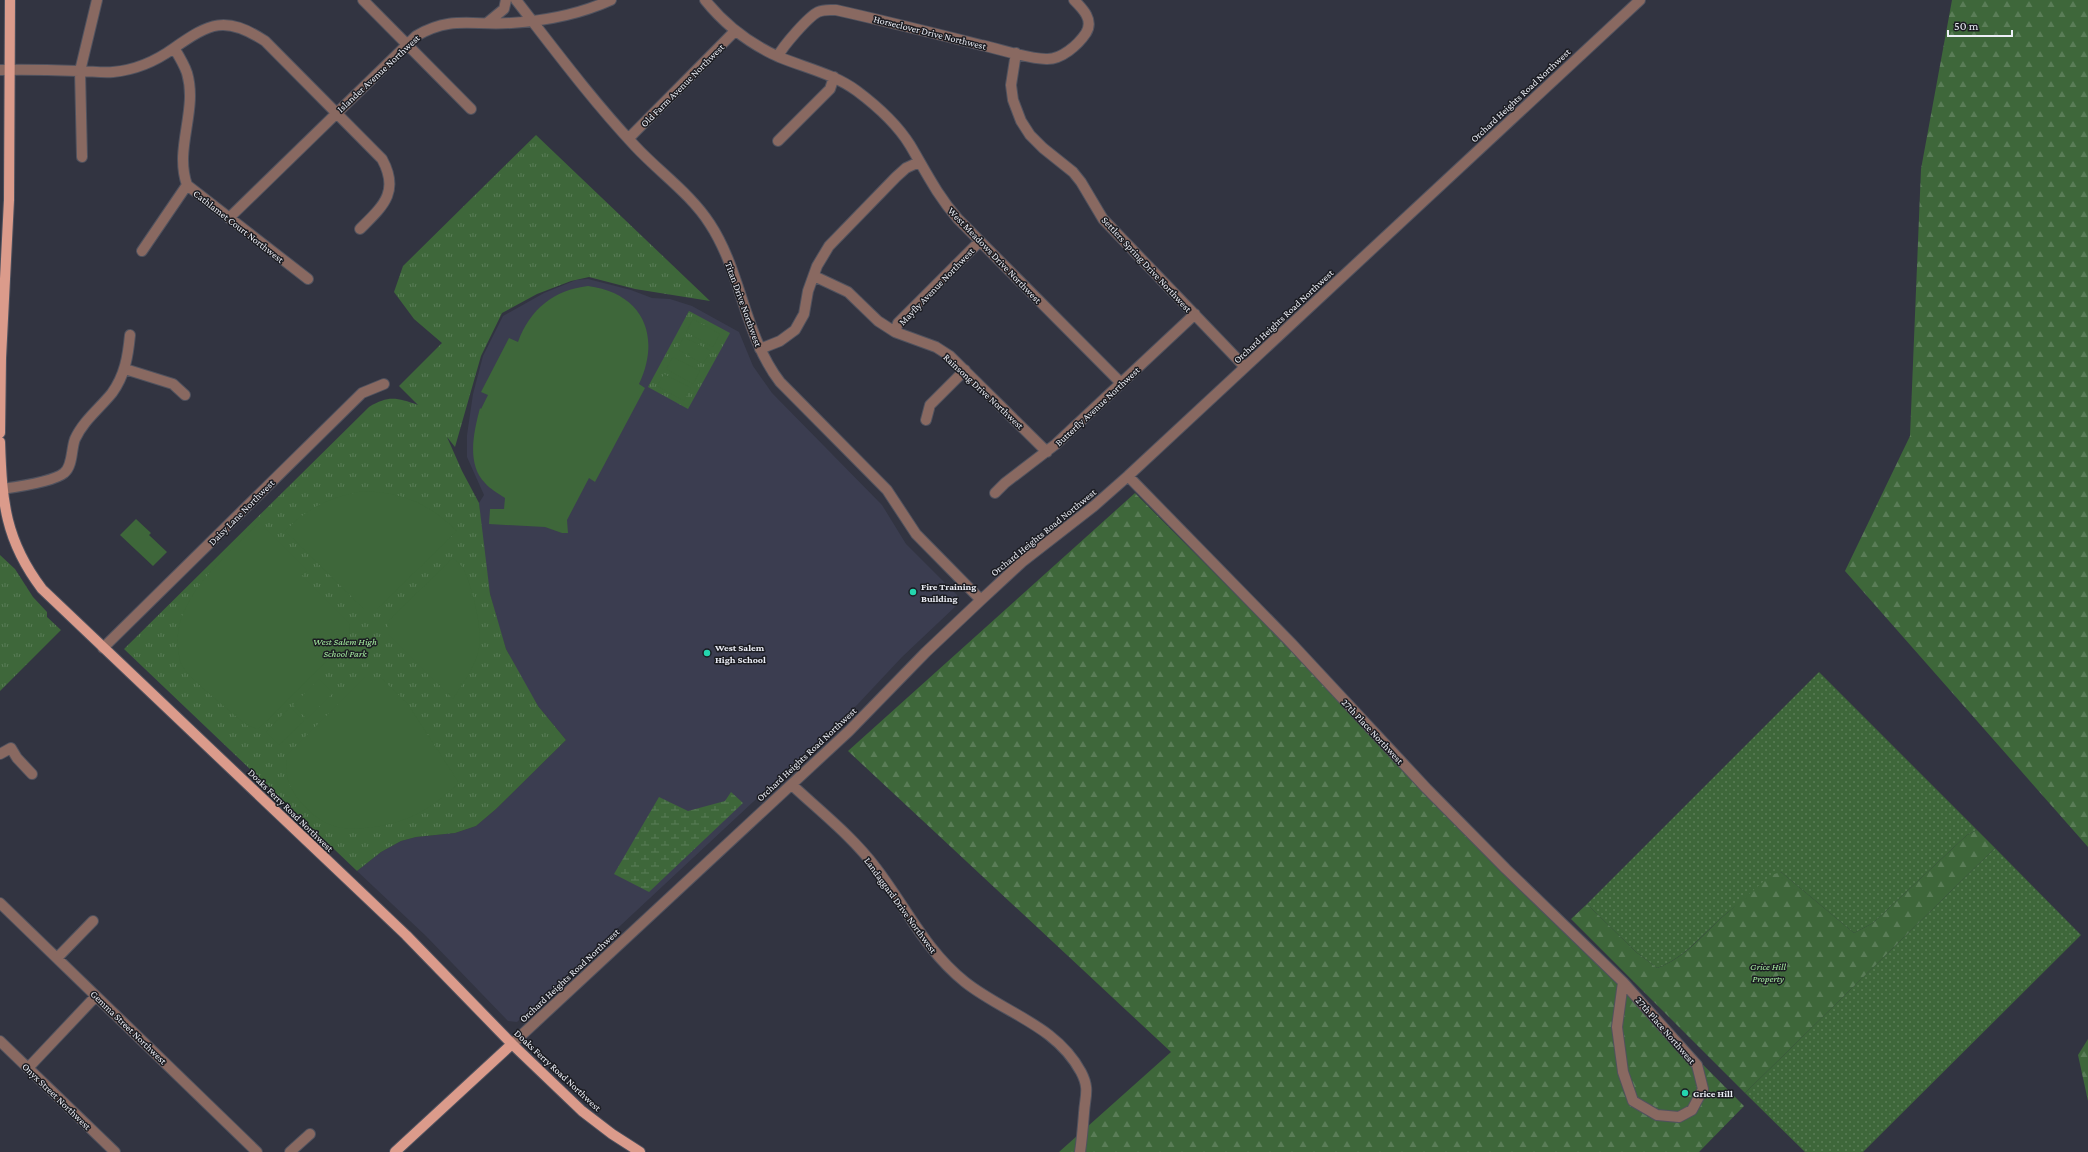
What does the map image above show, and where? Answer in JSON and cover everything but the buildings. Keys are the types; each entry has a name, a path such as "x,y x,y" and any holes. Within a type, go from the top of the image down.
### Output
{"main road":[{"path":"0,434 1,358 9,207 11,69 10,0"},
{"name":"Doaks Ferry Road Northwest","path":"0,442 2,489 11,534 32,575 42,589 406,935 512,1044 582,1110 612,1134 640,1152"},
{"name":"Orchard Heights Road Northwest","path":"395,1152 512,1044"}],"street":[{"path":"82,157 80,71 96,0"},
{"path":"363,0 471,108"},
{"path":"487,23 504,9 506,0"},
{"name":"Titan Drive Northwest","path":"516,0 604,111 695,205 710,223 728,259 749,323 760,349 780,382 887,490 916,534 980,600"},
{"name":"Islander Avenue Northwest","path":"229,218 336,112 416,36 442,24 456,22 487,23 532,21 583,11 611,0"},
{"name":"Horseclover Drive Northwest","path":"778,56 782,47 816,13 825,10 836,10 1016,53 1046,59 1057,58 1068,51 1085,35 1089,28 1088,18 1084,10 1074,0"},
{"name":"Orchard Heights Road Northwest","path":"512,1044 792,785 860,720 926,652 980,600 1040,547 1094,506 1128,476 1640,0"},
{"name":"West Meadows Drive Northwest","path":"710,2 735,31 778,56 834,77 872,102 888,118 910,145 940,198 979,242 1121,383"},
{"path":"0,70 112,72 128,70 155,60 191,35 208,27 224,25 251,32 265,41 382,159 389,172 389,194 385,203 360,229"},
{"name":"Old Farm Avenue Northwest","path":"629,138 735,31"},
{"name":"Cathlamet Court Northwest","path":"174,48 187,73 190,87 190,104 182,161 182,172 187,185 308,279"},
{"name":"Settlers Spring Drive Northwest","path":"1016,53 1012,77 1012,100 1021,121 1030,135 1043,148 1073,172 1081,182 1103,219 1245,368"},
{"path":"778,141 830,89 834,77"},
{"path":"760,349 780,340 795,330 804,314 808,291 814,276 829,246 896,177 906,168 919,162"},
{"path":"142,251 187,185"},
{"name":"Mayfly Avenue Northwest","path":"895,332 898,323 979,242"},
{"name":"Rainsong Drive Northwest","path":"814,276 848,292 878,321 895,332 936,347 950,356 1047,452"},
{"name":"Butterfly Avenue Northwest","path":"996,493 1005,483 1047,452 1195,314"},
{"path":"2,489 25,486 58,477 65,472 69,466 76,438 111,393 125,370 130,335"},
{"path":"125,370 173,384 186,395"},
{"path":"926,420 930,405 965,370"},
{"name":"Daisy Lane Northwest","path":"103,648 362,393 384,384"},
{"name":"27th Place Northwest","path":"1128,476 1292,644 1432,794 1506,869 1623,982 1697,1065 1703,1089 1692,1110 1679,1117 1657,1115 1633,1101 1623,1072 1618,1027 1623,982"},
{"path":"0,754 11,748 17,758 32,774"},
{"name":"Landaggard Drive Northwest","path":"792,785 865,854 885,880 914,926 949,967 965,982 1044,1030 1070,1053 1081,1072 1087,1090 1080,1152"},
{"name":"Gemma Street Northwest","path":"0,902 258,1152"},
{"path":"57,958 93,921"},
{"path":"28,1068 96,996"},
{"name":"Onyx Street Northwest","path":"0,1041 115,1152"},
{"path":"290,1152 310,1134"}],"shaded area":[{"name":"West Salem High School","path":"588,279 631,290 652,298 670,299 692,306 739,332 753,366 772,393 882,505 906,544 957,595 959,600 957,605 902,657 857,705 517,1022 508,1021 426,936 357,871 381,852 401,841 416,837 455,833 476,826 496,809 566,740 538,706 506,649 490,594 483,547 479,503 484,495 467,457 467,435 473,394 483,356 503,316 544,293 576,280"}],"green space":[{"path":"1952,0 2088,0 2088,847 1845,571 1910,436 1921,169"},
{"name":"West Salem High School Park","path":"536,135 710,301 635,289 589,277 571,281 537,294 502,313 481,356 455,447 447,437 462,471 479,503 490,594 506,649 538,706 566,740 496,809 476,826 455,833 416,837 401,841 381,852 357,871 124,649 369,407 388,399 399,399 418,405 399,386 442,343 414,319 394,292 403,266"},
{"path":"588,286 607,290 622,297 634,307 642,319 647,333 648,349 646,366 639,384 645,388 595,482 589,478 567,520 568,533 562,533 545,527 489,524 490,509 504,509 505,498 487,485 479,475 475,466 473,457 474,437 480,408 481,409 488,395 481,392 509,338 518,342 523,330 536,311 545,303 564,292"},
{"path":"689,311 730,333 688,409 648,387"},
{"path":"693,319 720,334 713,347 686,332"},
{"path":"684,337 711,351 703,364 677,349"},
{"path":"673,357 700,371 693,384 666,369"},
{"path":"664,374 691,388 684,401 657,386"},
{"path":"363,491 391,494 414,501 436,513 457,531 377,609 364,609 285,531 303,515 321,504"},
{"path":"1135,493 1744,1106 1699,1152 1059,1152 1171,1052 848,751"},
{"path":"136,519 151,533 149,535 167,552 153,566 120,535"},
{"path":"259,522 307,570 302,576 349,623 350,638 258,729 248,726 239,719 187,673 179,657 178,647 179,629 184,611 193,594 218,563"},
{"path":"0,555 15,569 33,597 47,612 47,617 61,630 0,691"},
{"path":"453,558 463,568 468,580 477,612 480,635 476,659 453,699 388,634 388,621"},
{"path":"1819,672 1977,830 1967,835 1873,923 1854,933 1781,872 1727,913 1691,947 1675,959 1657,968 1636,952 1587,904"},
{"path":"365,677 380,677 407,703 459,783 433,805 407,819 371,827 343,828 319,819 299,800 290,786 286,771 286,756"},
{"path":"319,679 333,693 307,719 293,705"},
{"path":"290,707 304,721 279,745 266,732"},
{"path":"731,792 743,803 649,892 614,874 659,797 688,811 725,801"},
{"name":"Grice Hill Property","path":"1977,830 1995,848 1745,1093 1571,919 1587,904 1636,952 1657,968 1683,953 1771,875 1781,872 1854,933 1873,923 1967,835"},
{"path":"1995,848 2081,935 1863,1152 1805,1152 1745,1093"},
{"path":"2088,1039 2088,1101 2078,1055"}],"place":[{"name":"Fire Training Building","path":"913,592"},
{"name":"West Salem High School","path":"707,653"},
{"name":"Grice Hill","path":"1685,1093"}]}
